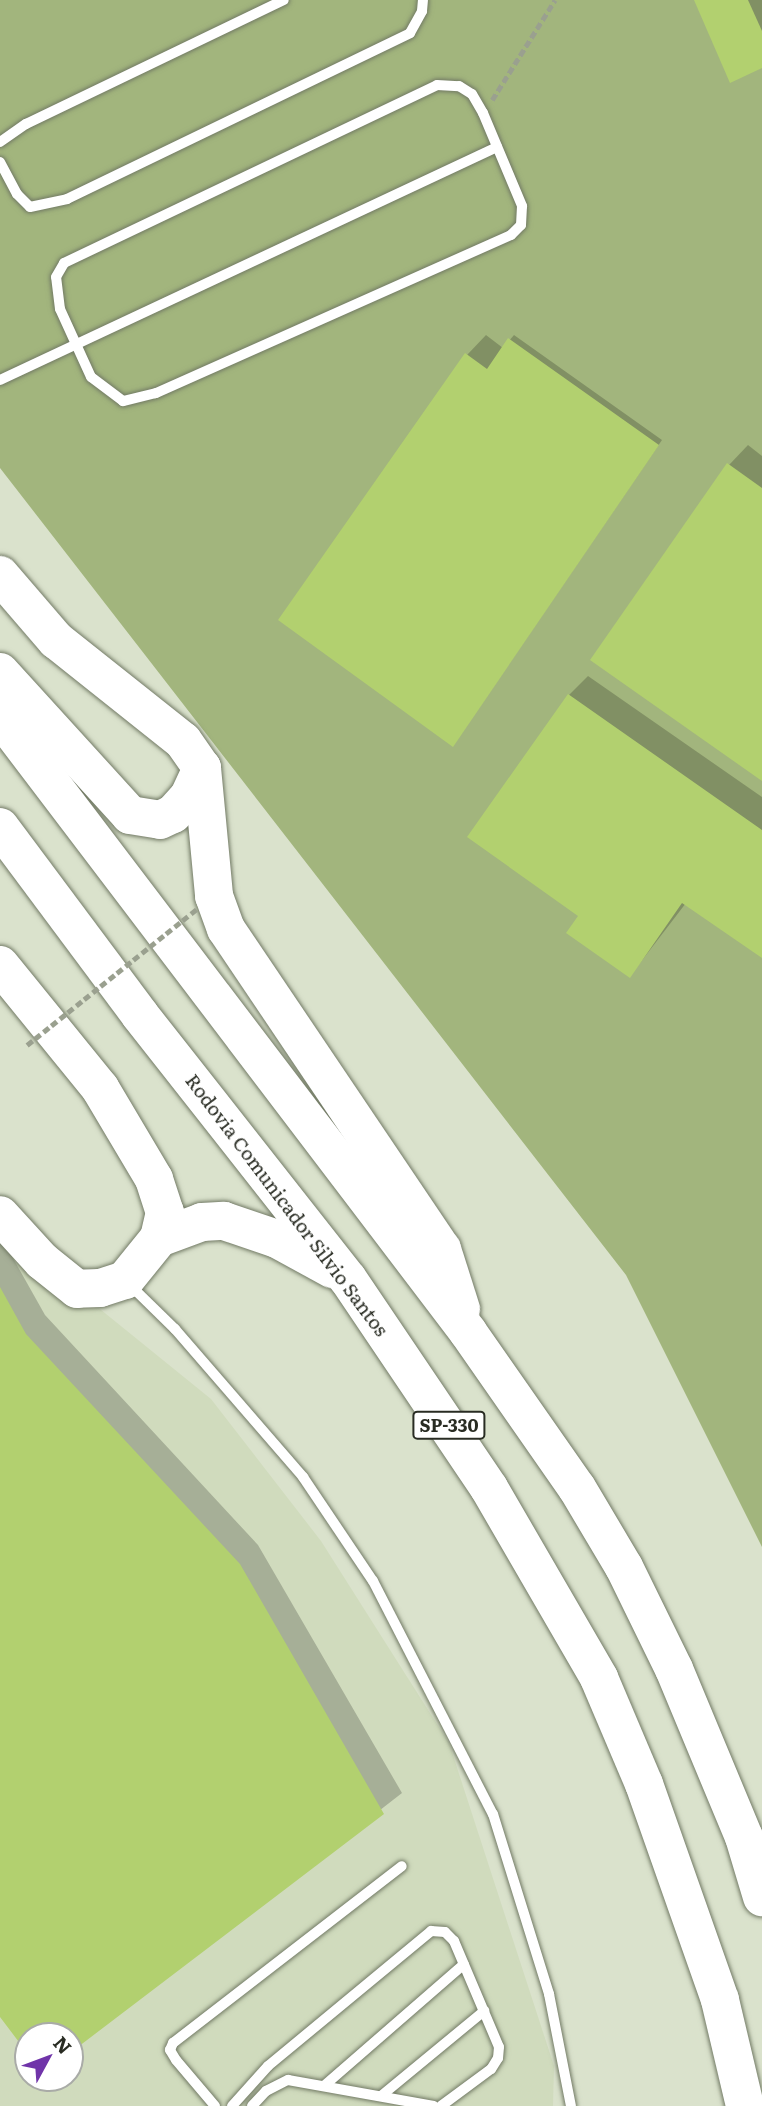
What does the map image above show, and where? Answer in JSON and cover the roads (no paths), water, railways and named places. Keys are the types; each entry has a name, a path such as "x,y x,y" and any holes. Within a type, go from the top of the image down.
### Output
{"highway":[{"path":"0,575 56,640 183,741 202,768 214,895 226,929 442,1249 468,1332"},
{"path":"0,672 130,815 160,820 173,814 190,796 202,768"},
{"path":"0,716 468,1332 578,1488 624,1567 679,1681 744,1837 762,1897"},
{"name":"Rodovia Comunicador Silvio Santos","path":"0,827 140,1015 348,1279 489,1488 599,1678 682,1881 720,2000 745,2106"},
{"path":"0,965 100,1088 153,1179 165,1212 159,1238 125,1280 100,1288 77,1289 42,1261 0,1215"},
{"path":"159,1238 202,1222 247,1226 348,1279"}],"lane":[{"path":"0,142 243,18 284,0"},
{"path":"0,162 17,194 36,209 120,176 276,96 410,33 422,11 423,0"},
{"path":"437,85 458,86 472,94 497,147 522,206 521,225 511,235 133,400 109,395 91,377 60,309 56,277 64,263 85,249 437,85"},
{"path":"0,380 497,147"},
{"path":"125,1280 175,1329 303,1477 373,1581 493,1814 550,1994 571,2106"},
{"path":"215,2106 176,2060 170,2050 173,2043 402,1866"},
{"path":"232,2106 268,2066 431,1931 445,1932 454,1941 499,2047 498,2058 491,2069 441,2106"},
{"path":"325,2085 464,1964"},
{"path":"381,2096 484,2011"},
{"path":"252,2106 267,2091 288,2080 434,2106"}]}
